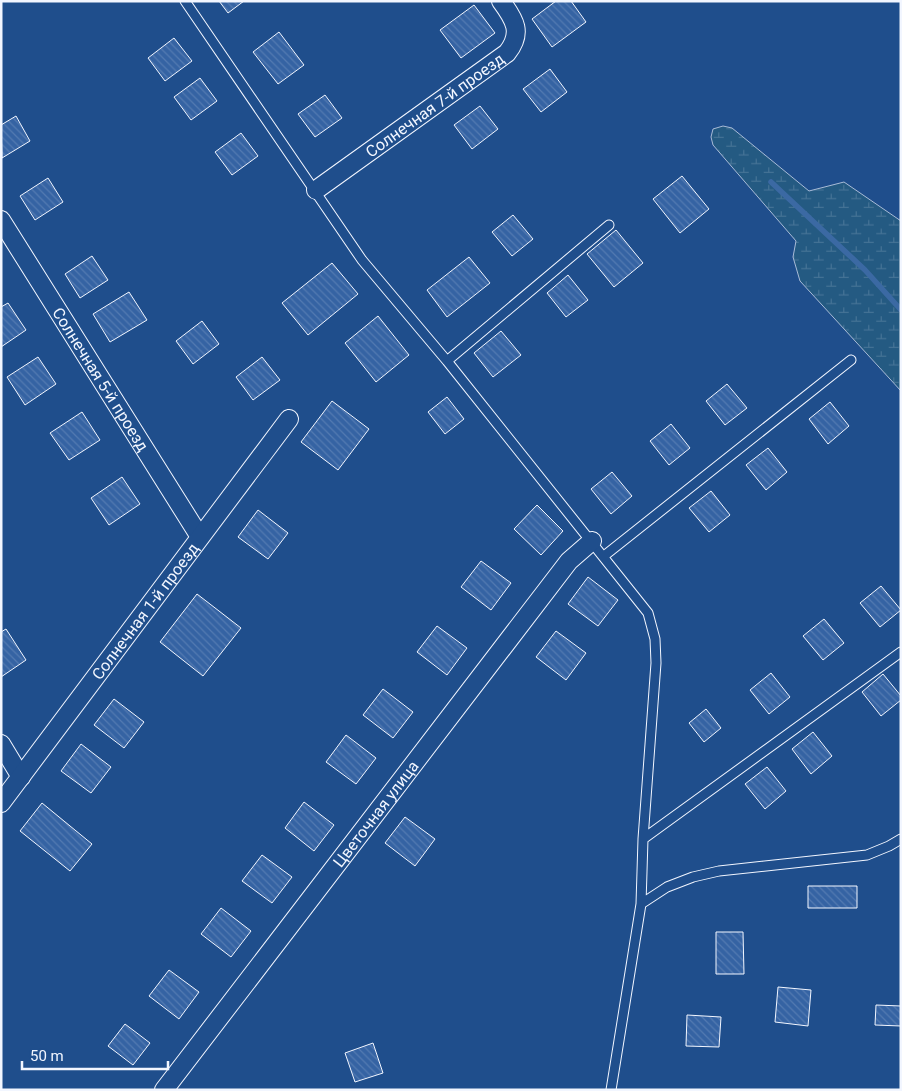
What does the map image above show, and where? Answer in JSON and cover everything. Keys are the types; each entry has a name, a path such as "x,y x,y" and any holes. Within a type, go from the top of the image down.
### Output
{"street":[{"name":"Солнечная 7-й проезд","path":"316,190 507,53 514,44 517,33 512,17 501,1"},
{"name":"Солнечная 5-й проезд","path":"1,220 200,537"},
{"name":"Солнечная 1-й проезд","path":"1,804 290,419"},
{"name":"Цветочная улица","path":"164,1090 569,561 592,541"},
{"path":"1,744 21,777"}],"lane":[{"path":"185,1 316,190 362,260 447,361 648,613 655,638 656,663 643,838 641,904 611,1090"},
{"path":"447,361 609,225"},
{"path":"604,556 851,360"},
{"path":"643,838 901,652"},
{"path":"641,904 667,886 693,877 718,872 867,855 901,839"}],"green space":[{"path":"723,126 732,128 809,191 844,182 901,221 901,391 800,281 793,257 796,241 713,145 711,137 713,129"}],"building":[{"path":"219,1 244,1 228,13"},
{"path":"556,1 571,1 586,22 552,47 532,19"},
{"path":"474,5 495,33 461,58 440,30"},
{"path":"279,32 304,65 278,84 253,52"},
{"path":"174,38 192,61 165,81 148,58"},
{"path":"550,69 567,92 541,112 523,89"},
{"path":"200,78 217,101 191,120 174,97"},
{"path":"325,95 342,118 315,137 298,114"},
{"path":"480,106 498,129 472,149 454,125"},
{"path":"16,116 30,141 2,158 1,125"},
{"path":"241,133 258,156 232,175 215,152"},
{"path":"682,176 709,209 680,233 653,199"},
{"path":"48,178 63,202 35,220 20,196"},
{"path":"513,215 533,239 512,256 492,232"},
{"path":"616,230 643,263 614,287 587,254"},
{"path":"92,256 108,280 80,298 65,274"},
{"path":"469,257 490,283 447,317 427,290"},
{"path":"332,263 358,294 308,335 282,303"},
{"path":"568,275 588,300 566,317 547,293"},
{"path":"129,292 147,320 110,342 93,314"},
{"path":"8,303 26,330 1,347 1,307"},
{"path":"378,316 409,355 376,382 345,343"},
{"path":"202,321 219,344 193,364 176,341"},
{"path":"501,331 521,355 493,377 474,353"},
{"path":"38,357 56,384 25,405 7,377"},
{"path":"262,357 280,380 253,400 236,377"},
{"path":"727,384 747,408 725,425 706,401"},
{"path":"447,397 464,419 445,434 428,412"},
{"path":"332,401 369,429 338,470 301,442"},
{"path":"830,402 849,426 828,444 809,419"},
{"path":"82,412 100,440 69,460 50,433"},
{"path":"671,424 690,448 669,465 650,441"},
{"path":"768,448 787,472 766,490 746,465"},
{"path":"612,472 632,496 611,514 591,489"},
{"path":"122,477 140,504 109,525 91,498"},
{"path":"711,491 730,515 709,532 689,508"},
{"path":"537,505 563,531 541,555 514,529"},
{"path":"258,510 288,533 268,559 238,537"},
{"path":"481,561 511,583 491,610 461,587"},
{"path":"588,577 618,600 598,626 568,604"},
{"path":"881,586 901,610 880,627 860,603"},
{"path":"197,594 241,628 203,676 160,642"},
{"path":"824,619 844,643 823,660 803,636"},
{"path":"437,626 467,648 447,675 417,652"},
{"path":"6,629 26,660 1,677 1,632"},
{"path":"556,631 586,653 566,680 536,657"},
{"path":"771,673 790,697 769,714 750,690"},
{"path":"883,674 901,696 901,700 881,716 862,692"},
{"path":"383,689 413,712 393,738 363,715"},
{"path":"114,699 144,722 124,748 94,725"},
{"path":"706,709 721,728 704,742 689,723"},
{"path":"813,732 832,756 811,774 792,749"},
{"path":"346,735 376,758 356,784 326,762"},
{"path":"81,744 111,767 91,793 61,771"},
{"path":"767,767 786,791 765,809 745,784"},
{"path":"304,802 334,825 314,851 285,828"},
{"path":"42,803 92,844 70,871 20,831"},
{"path":"405,817 435,839 415,866 385,843"},
{"path":"262,855 292,877 272,903 242,881"},
{"path":"808,886 857,886 857,908 808,908"},
{"path":"221,908 251,931 231,957 201,934"},
{"path":"716,932 743,932 744,974 716,974"},
{"path":"169,970 199,992 179,1019 149,996"},
{"path":"778,987 811,990 808,1026 775,1022"},
{"path":"876,1005 901,1006 901,1026 875,1025"},
{"path":"687,1015 721,1017 719,1047 686,1046"},
{"path":"125,1024 150,1043 133,1065 108,1046"},
{"path":"373,1043 383,1073 355,1082 345,1053"}],"waterway":[{"path":"771,182 865,270 901,310"}]}
